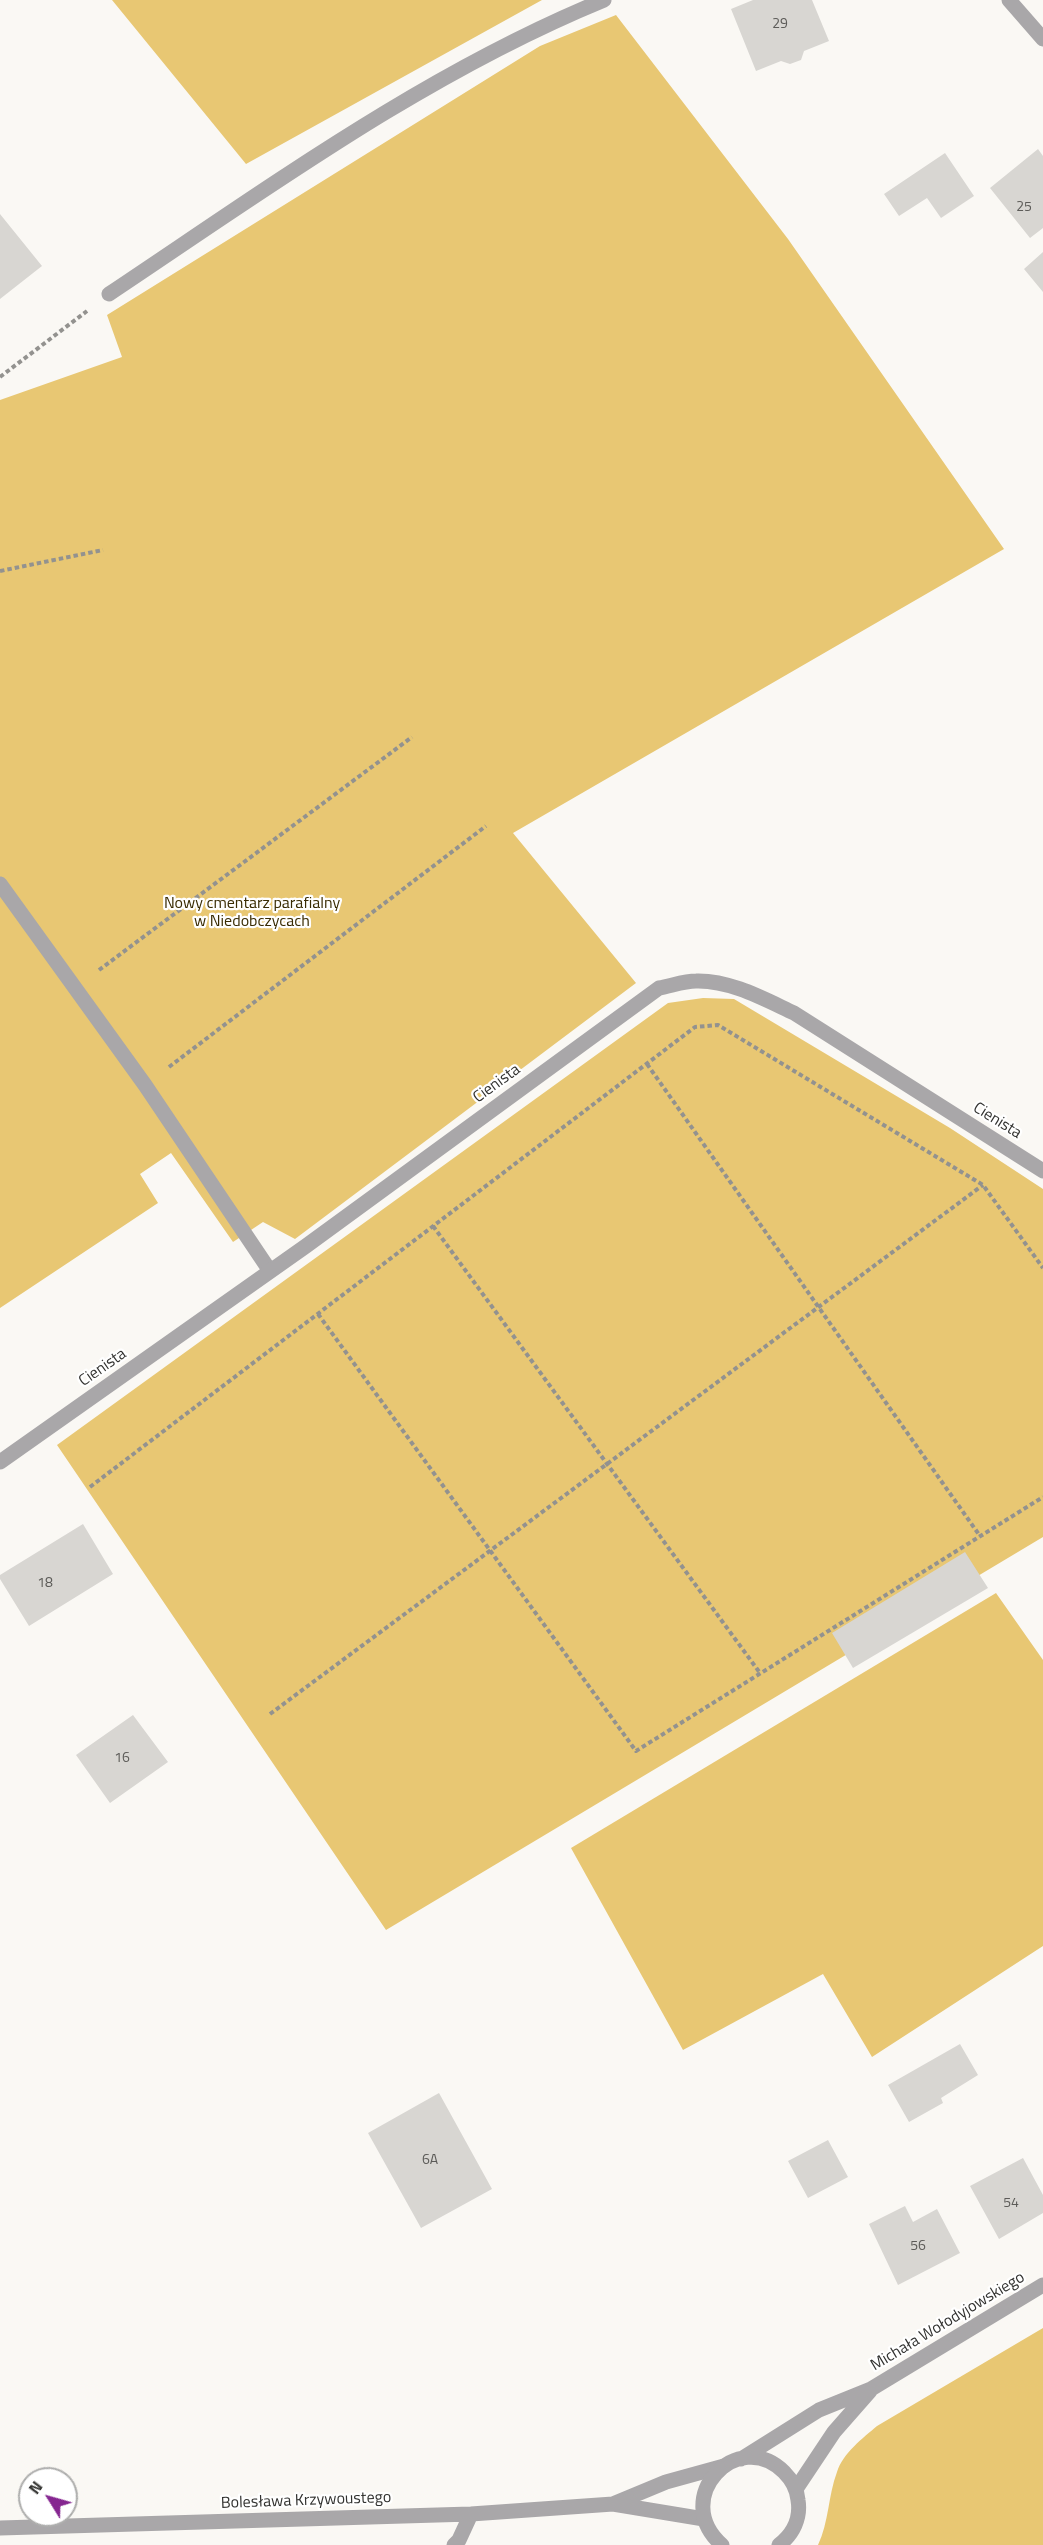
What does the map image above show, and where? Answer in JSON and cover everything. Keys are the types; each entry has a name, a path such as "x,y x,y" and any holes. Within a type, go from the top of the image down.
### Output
{"street":[{"path":"109,294 374,118 551,22 604,0"},
{"path":"1009,0 1043,39"},
{"path":"0,884 145,1085 270,1271"},
{"name":"Cienista","path":"0,1462 306,1246 659,988 695,981 716,983 751,993 794,1013 1043,1171"},
{"name":"Michała Wołodyjowskiego","path":"724,2466 741,2459 819,2410 872,2389 1043,2285"},
{"name":"Michała Wołodyjowskiego","path":"796,2489 834,2432 872,2389"},
{"path":"741,2459 755,2458 780,2467 790,2477 796,2489 799,2502 798,2516 794,2528 779,2545"},
{"path":"722,2545 708,2530 702,2508 706,2488 716,2472 724,2466"},
{"name":"Bolesława Krzywoustego","path":"613,2504 666,2482 724,2466"},
{"name":"Bolesława Krzywoustego","path":"0,2528 471,2514 613,2504 704,2519"},
{"path":"454,2545 459,2540 471,2514"}],"path":[{"path":"0,377 109,294"},
{"path":"0,571 103,550"},
{"path":"74,988 412,736"},
{"path":"145,1085 486,826"},
{"path":"90,1487 695,1027 718,1025 983,1185 1043,1268"},
{"path":"647,1064 980,1536"},
{"path":"270,1714 983,1185"},
{"path":"433,1226 760,1673"},
{"path":"318,1314 636,1751 1043,1497"}],"green space":[{"path":"112,0 542,0 246,164"},
{"name":"Nowy cmentarz parafialny w Niedobczycach","path":"616,15 788,239 1004,549 513,833 636,983 295,1239 263,1222 233,1242 171,1153 140,1174 158,1203 0,1308 0,400 122,357 107,315 540,46"},
{"path":"703,998 734,999 950,1128 1043,1189 1043,1537 386,1930 57,1445 668,1003"},
{"path":"996,1593 1043,1660 1043,1946 872,2057 823,1974 683,2050 571,1848"},
{"path":"1043,2328 1043,2545 818,2545 837,2472 844,2458 854,2446 877,2426"}],"building":[{"path":"753,0 812,0 829,41 804,51 801,60 790,64 781,61 756,71 731,9"},
{"path":"1038,149 1043,156 1043,228 1030,238 990,188"},
{"path":"945,153 974,196 941,218 927,198 899,216 884,194"},
{"path":"0,214 42,266 0,299"},
{"path":"1043,252 1043,292 1024,269"},
{"path":"83,1524 113,1574 29,1626 0,1579 0,1575"},
{"path":"965,1552 988,1588 853,1668 832,1633"},
{"path":"133,1715 168,1762 110,1803 76,1755"},
{"path":"960,2044 978,2075 941,2098 943,2103 909,2122 888,2085"},
{"path":"439,2093 492,2189 421,2228 368,2133"},
{"path":"828,2140 848,2177 808,2198 788,2161"},
{"path":"1023,2158 1043,2195 1043,2213 999,2239 970,2186"},
{"path":"905,2206 913,2222 937,2209 960,2253 898,2285 869,2224"}]}
